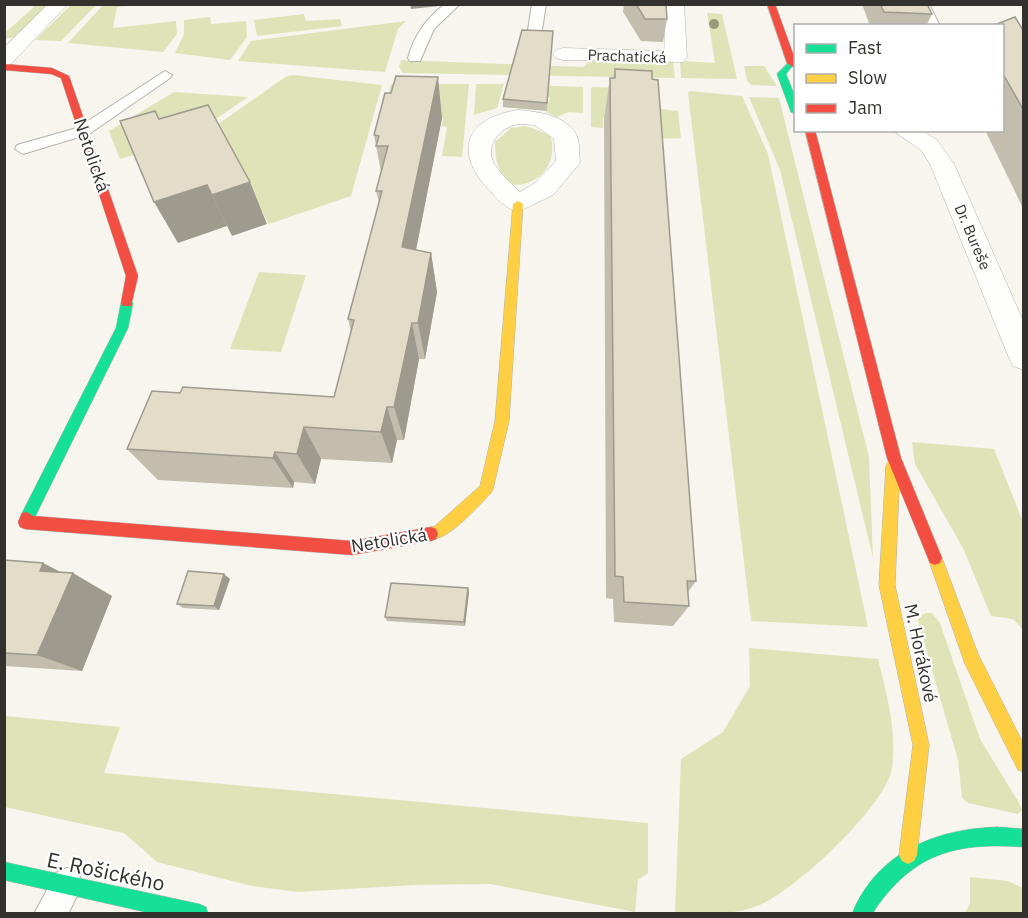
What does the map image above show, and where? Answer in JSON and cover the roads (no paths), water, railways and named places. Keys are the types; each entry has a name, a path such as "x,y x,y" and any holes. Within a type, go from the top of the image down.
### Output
{"street":[{"path":"4,60 59,4"},
{"path":"771,4 793,61 781,74 794,112"},
{"name":"Prachatická","path":"563,54 676,57 667,6"},
{"name":"Netolická","path":"4,67 52,71 65,76 132,276 122,328 15,522 352,548 439,532 486,489 502,421 518,204"},
{"name":"M. Horákové","path":"811,132 894,458 942,574 971,658 1023,764"},
{"name":"Dr. Bureše","path":"906,132 929,145 942,164 1023,358"},
{"name":"M. Horákové","path":"894,458 887,585 921,745 908,855"},
{"path":"861,914 870,893 908,855 960,835 1023,838"},
{"name":"E. Rošického","path":"4,871 199,914"}],"lane":[{"path":"414,58 420,38 437,15 454,4"},
{"path":"535,30 539,4"},
{"path":"922,4 932,24"},
{"path":"23,149 83,130 165,75"},
{"path":"50,914 67,884"}]}
